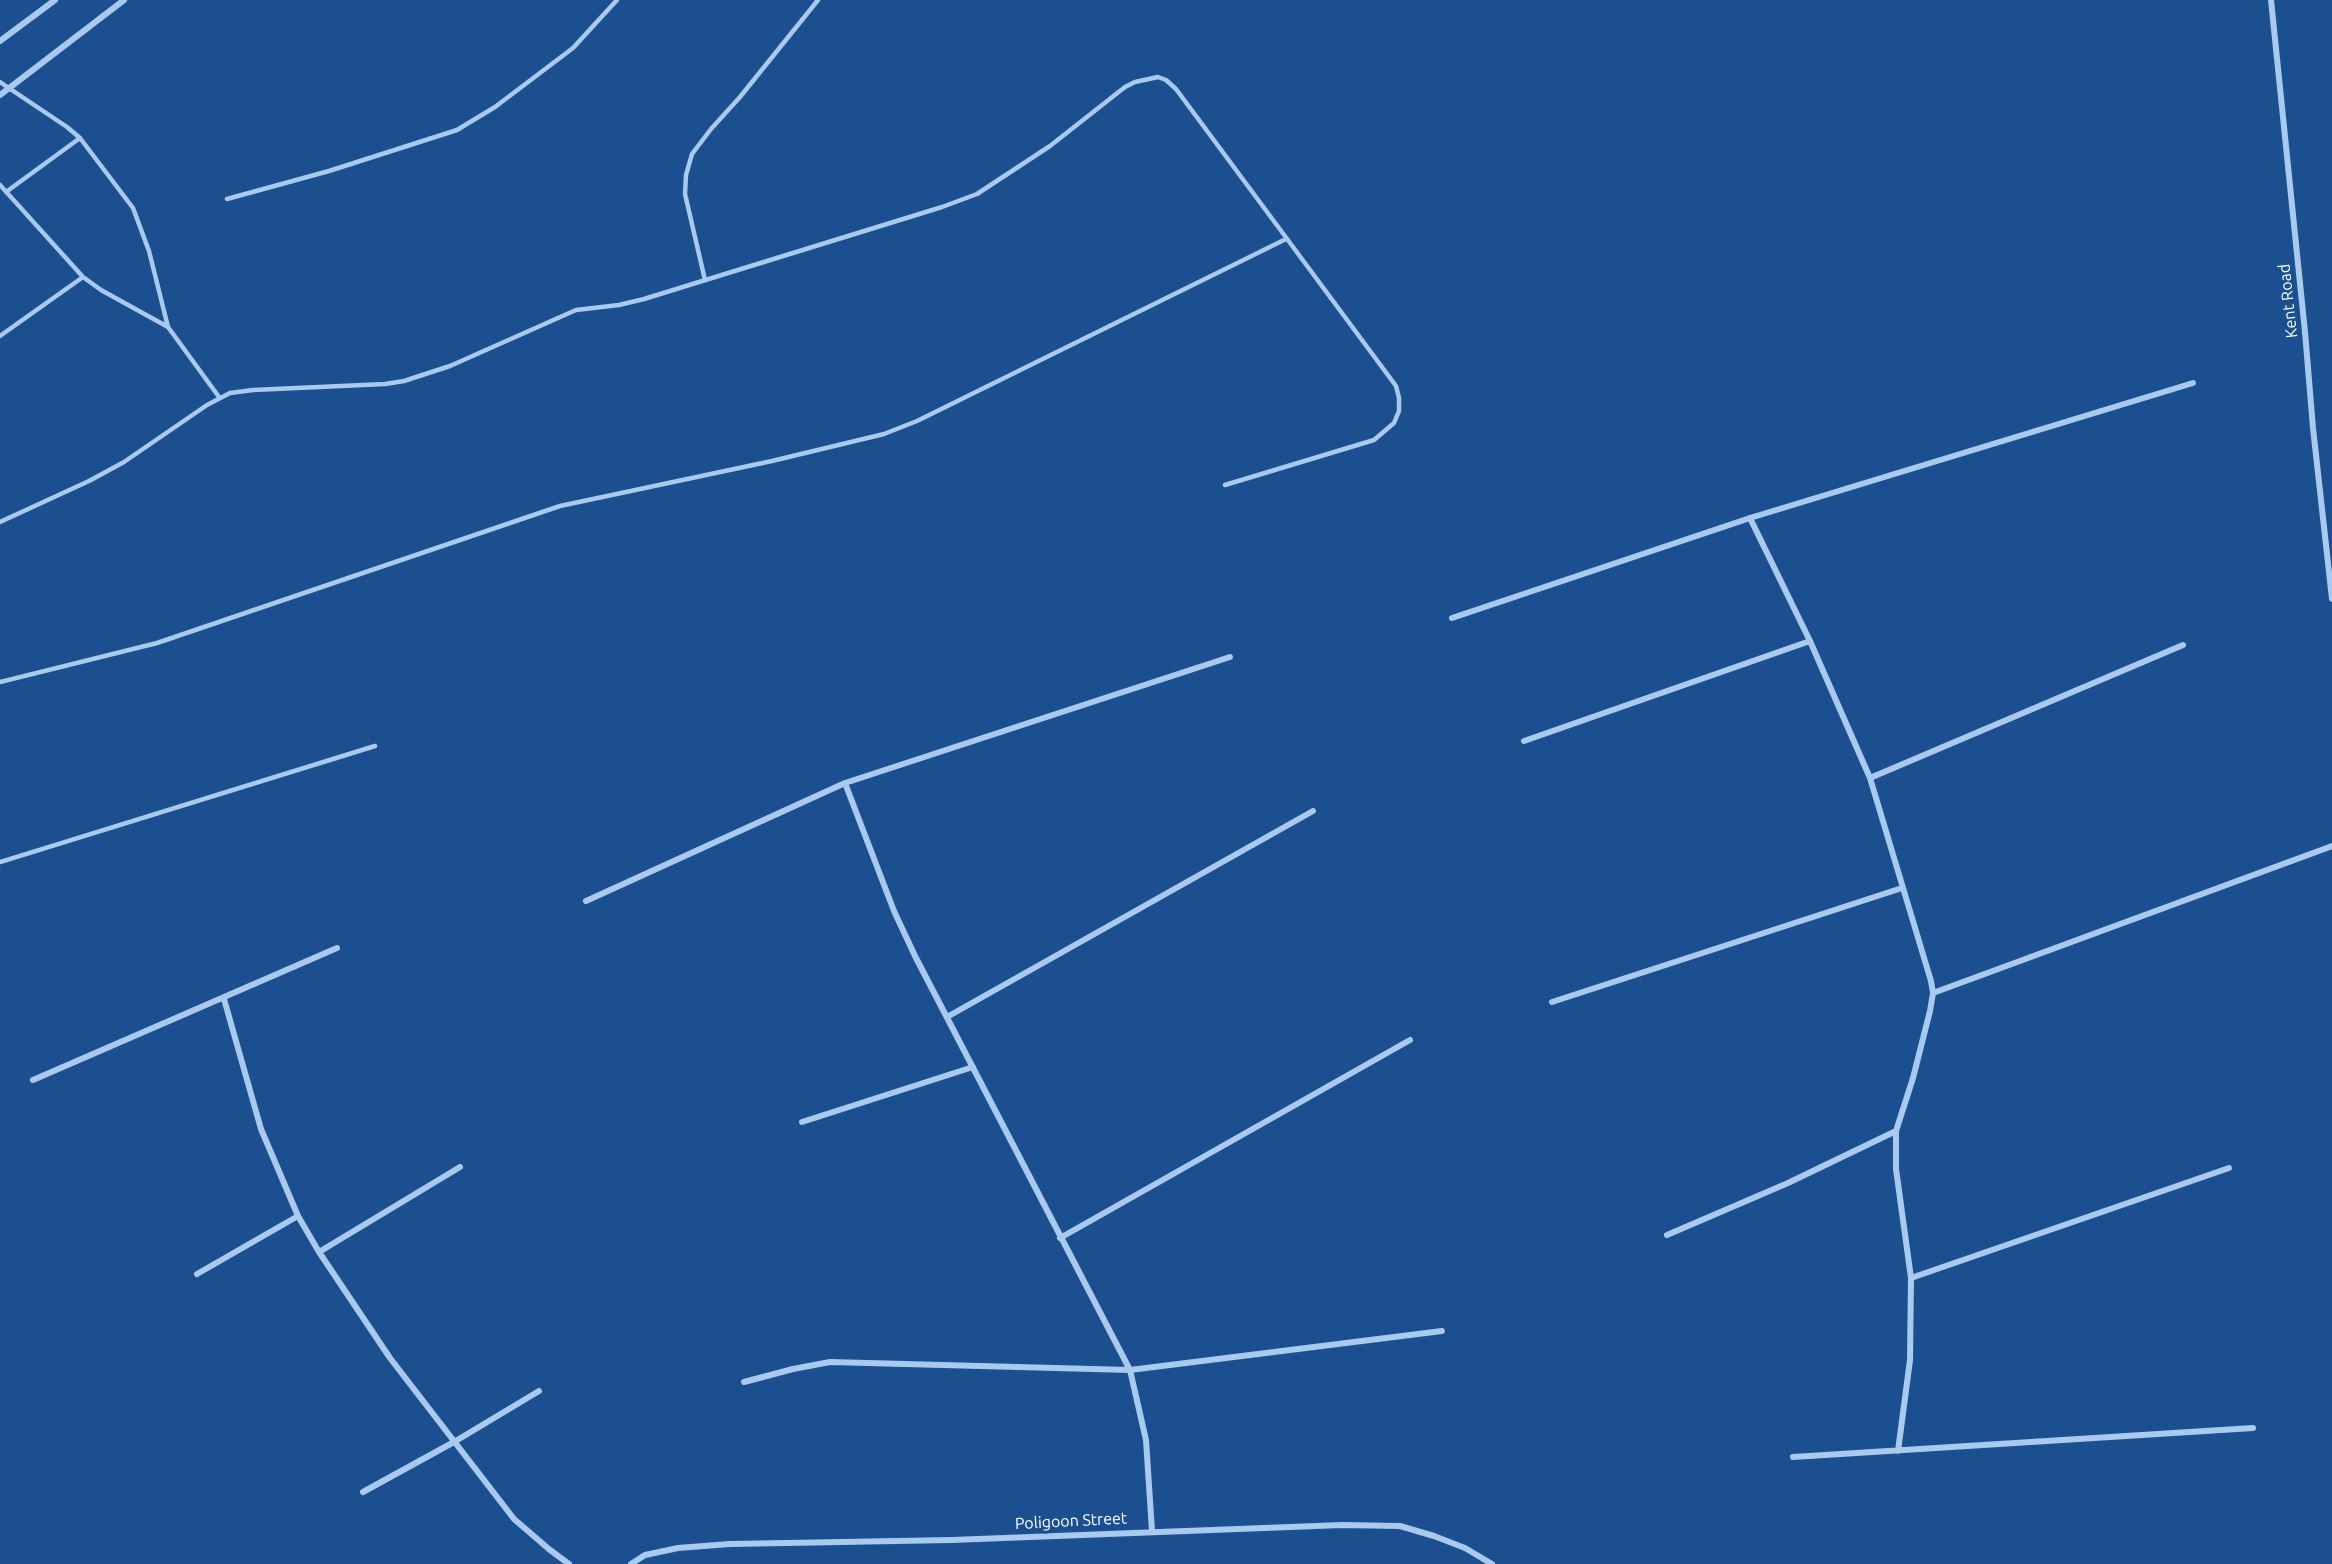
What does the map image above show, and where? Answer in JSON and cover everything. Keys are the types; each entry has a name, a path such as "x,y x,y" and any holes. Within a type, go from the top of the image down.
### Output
{"street":[{"path":"0,41 55,0"},
{"path":"0,95 124,0"},
{"name":"Kent Road","path":"2271,0 2332,599"},
{"path":"1452,618 1750,518 2193,383"},
{"path":"1750,518 1810,641 1870,778 1933,993 1913,1078 1896,1131 1896,1169 1911,1278 1910,1360 1898,1450"},
{"path":"1524,741 1810,641"},
{"path":"1870,778 2183,645"},
{"path":"586,901 845,783 1230,657"},
{"path":"845,783 894,911 1060,1238 1130,1370 1146,1440 1152,1531"},
{"path":"947,1017 1313,811"},
{"path":"1933,993 2332,846"},
{"path":"1552,1002 1902,888"},
{"path":"33,1080 337,948"},
{"path":"224,999 261,1129 298,1216 319,1252 390,1358 514,1519 569,1564"},
{"path":"1060,1238 1410,1040"},
{"path":"802,1122 973,1067"},
{"path":"1667,1235 1788,1183 1896,1131"},
{"path":"319,1252 460,1167"},
{"path":"1911,1278 2229,1168"},
{"path":"197,1274 298,1216"},
{"path":"744,1382 830,1362 1130,1370 1442,1331"},
{"path":"363,1492 454,1442 538,1391"},
{"path":"1793,1457 2253,1428"},
{"name":"Poligoon Street","path":"631,1564 645,1555 678,1548 730,1544 952,1540 1342,1525 1400,1526 1465,1548 1492,1564"}],"lane":[{"path":"227,199 329,171 458,130 495,107 573,48 617,0"},
{"path":"705,280 685,194 686,175 692,154 818,0"},
{"path":"0,522 124,462 219,397 240,391 386,384 404,381 450,366 576,310 620,305 942,207 977,194 1050,146 1125,87 1135,82 1158,77 1166,80 1176,89 1396,386 1399,398 1399,411 1394,423 1374,440 1225,485"},
{"path":"0,82 80,138 134,208 149,251 168,327 219,397"},
{"path":"6,192 80,138"},
{"path":"0,185 83,277 101,290 168,327"},
{"path":"0,682 158,643 560,506 772,461 884,434 917,421 1286,239"},
{"path":"0,336 83,277"},
{"path":"0,862 375,746"}]}
